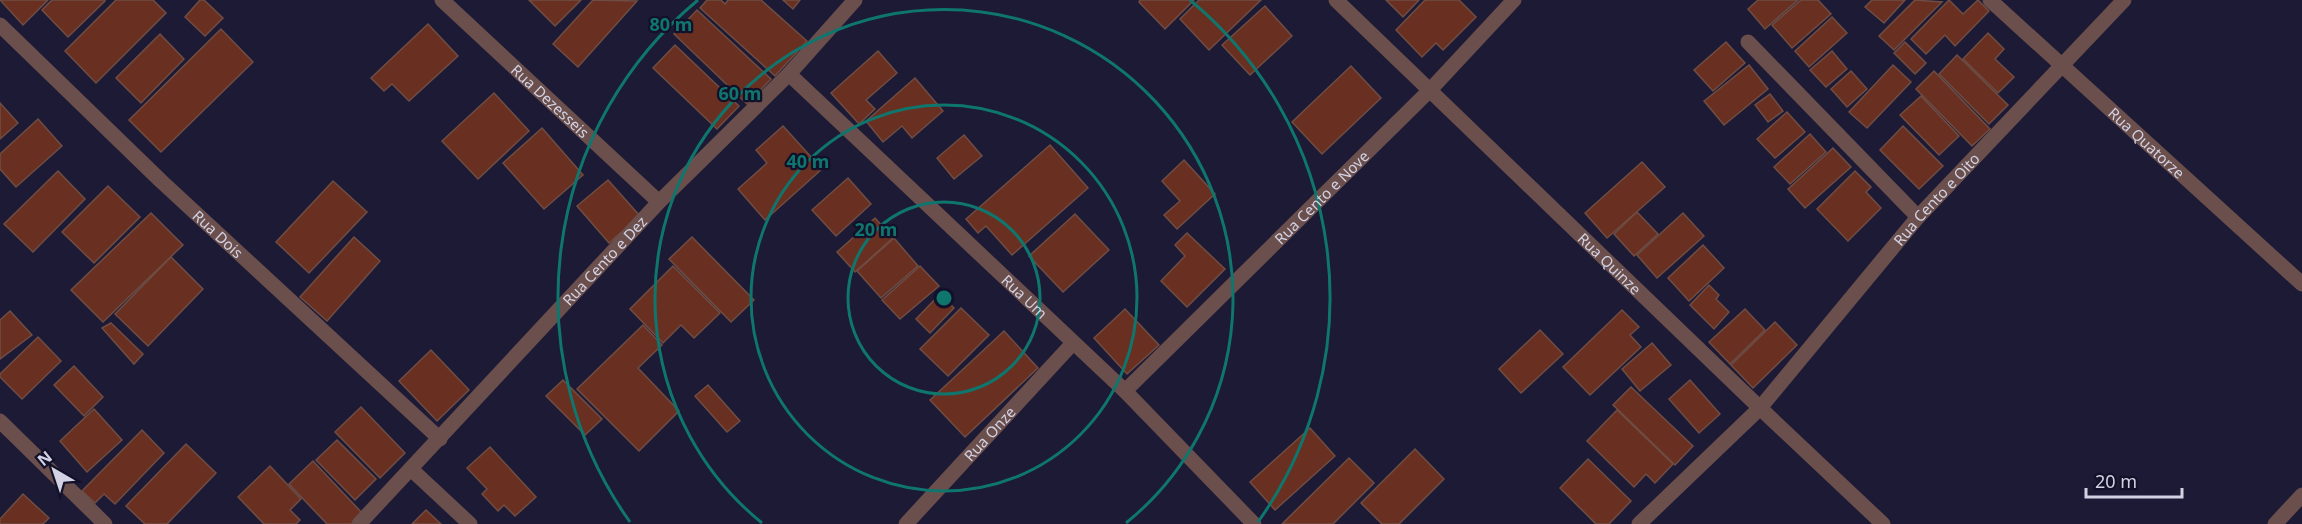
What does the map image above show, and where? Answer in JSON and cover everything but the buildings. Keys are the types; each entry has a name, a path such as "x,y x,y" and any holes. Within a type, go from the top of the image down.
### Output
{"street":[{"name":"Rua Dezesseis","path":"442,0 659,202"},
{"name":"Rua Cento e Dez","path":"359,524 412,470 659,202 789,74 855,0"},
{"name":"Rua Quinze","path":"1336,0 1883,524"},
{"name":"Rua Cento e Nove","path":"1125,391 1431,89 1514,0"},
{"name":"Rua Quatorze","path":"1990,0 2302,284"},
{"name":"Rua Cento e Oito","path":"1639,524 1760,408 1918,217 2063,67 2124,0"},
{"name":"Rua Dois","path":"0,25 161,181 440,439"},
{"path":"1748,42 1918,217"},
{"name":"Rua Um","path":"789,74 1125,391 1254,524"},
{"name":"Rua Onze","path":"906,524 1073,343"},
{"path":"0,421 105,524"},
{"path":"412,470 470,524"},
{"path":"2275,524 2302,495"}]}
